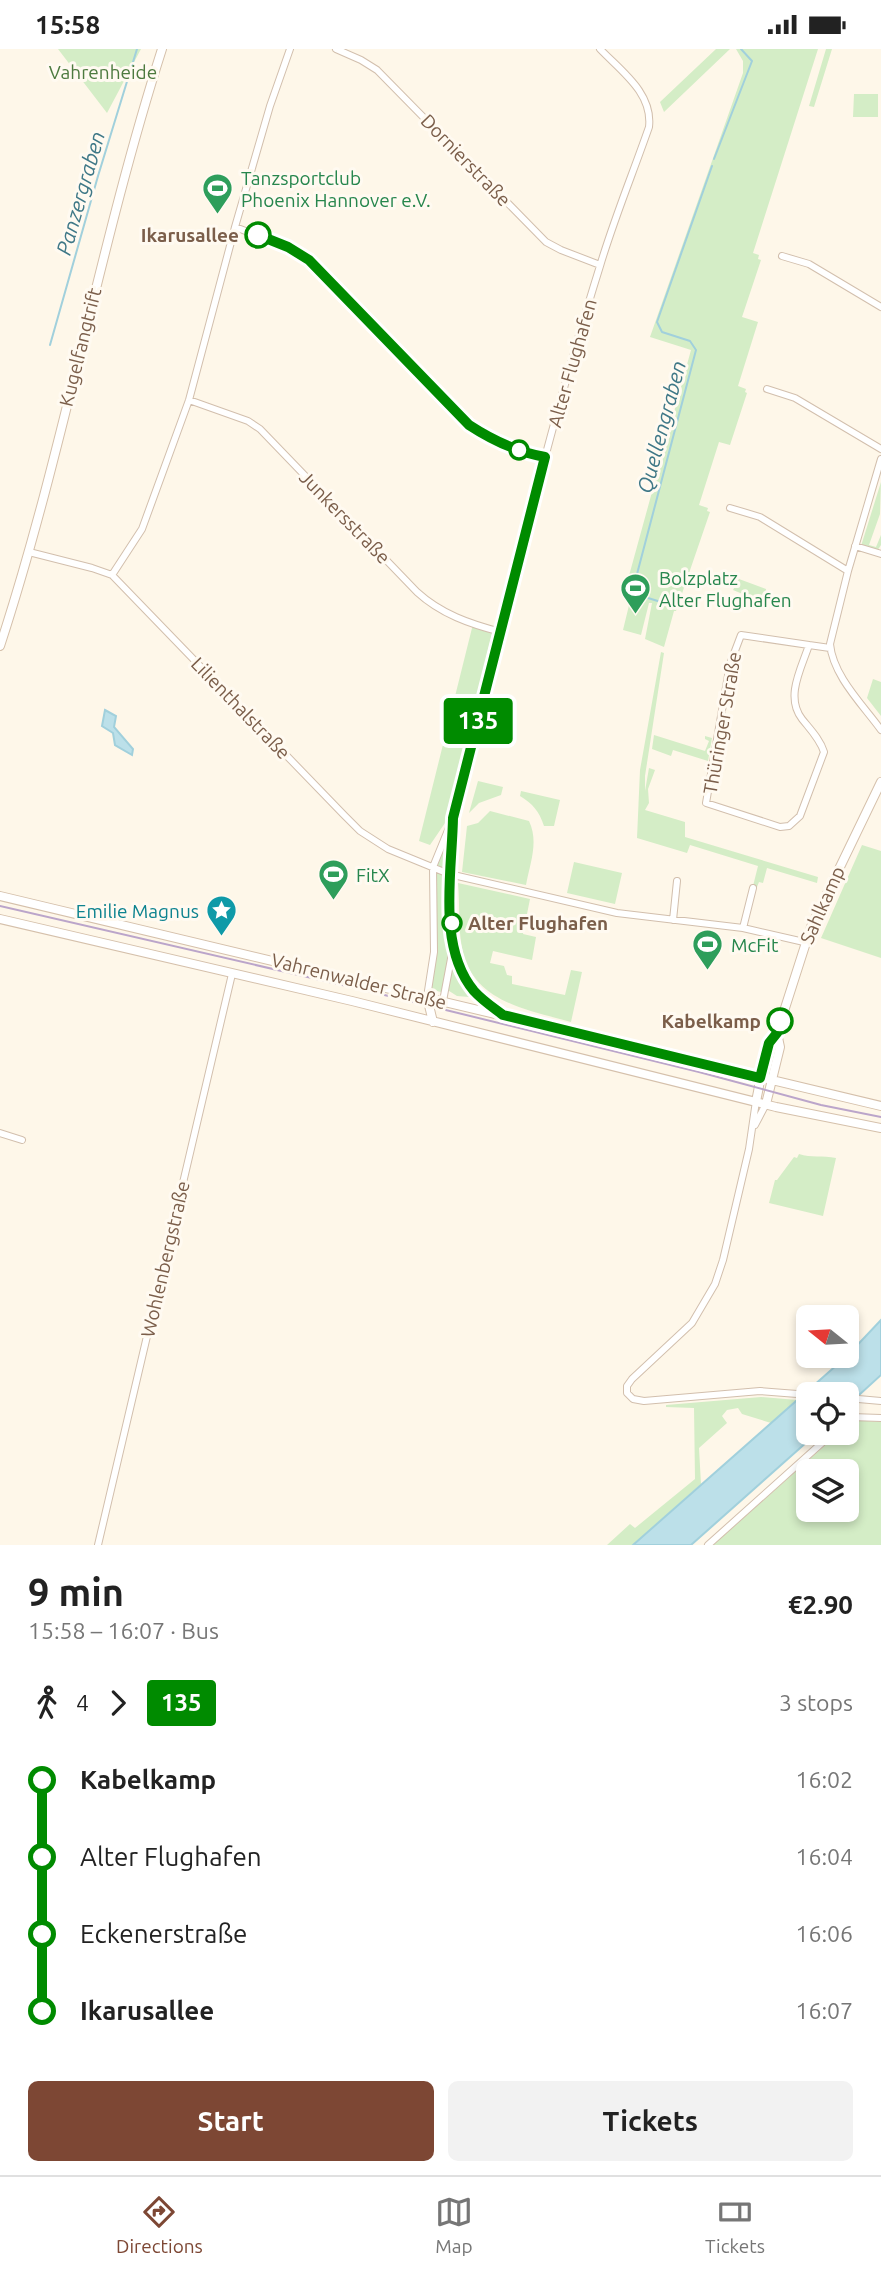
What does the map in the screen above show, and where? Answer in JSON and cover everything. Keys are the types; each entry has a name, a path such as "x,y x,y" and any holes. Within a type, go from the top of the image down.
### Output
{"main road":[{"name":"Kugelfangtrift","path":"0,646 29,552 115,211 162,49"},
{"name":"Sahlkamp","path":"761,1103 760,1078 769,1043 777,1033 804,942 881,782"},
{"name":"Vahrenwalder Straße","path":"0,896 881,1107"},
{"name":"Vahrenwalder Straße","path":"0,919 761,1103 881,1128"},
{"path":"427,997 433,1022"},
{"path":"433,1022 443,1001"},
{"name":"Sahlkamp","path":"761,1103 771,1081 780,1047 777,1033"}],"street":[{"path":"112,575 142,529 189,400 235,227 270,106 290,49"},
{"name":"Dornierstraße","path":"336,49 377,70 546,241 561,250 600,265"},
{"name":"Alter Flughafen","path":"427,997 434,952 433,867 453,818 545,457 600,265 647,133 650,117 644,96 600,49"},
{"path":"235,227 288,247 309,260 469,425 509,446 545,457"},
{"path":"782,256 809,264 881,307"},
{"path":"767,389 795,398 881,449"},
{"name":"Junkersstraße","path":"189,400 248,421 260,429 417,592 439,610 501,632"},
{"path":"881,459 848,571 830,648 844,681 881,730"},
{"path":"730,508 760,517 848,571"},
{"path":"855,546 881,554"},
{"name":"Lilienthalstraße","path":"29,552 112,575 360,831 388,849 449,874 617,913 743,928 804,942"},
{"name":"Thüringer Straße","path":"809,645 793,703 824,751 800,816 789,826 780,827 706,803 730,664 741,635 830,648"},
{"name":"Alter Flughafen","path":"443,1001 453,946 449,874 453,818"},
{"path":"673,920 677,881"},
{"path":"743,928 753,888"},
{"name":"Alter Flughafen","path":"453,946 461,971 474,991 503,1015"},
{"name":"Wohlenbergstraße","path":"98,1545 232,974"},
{"path":"761,1103 715,1284 692,1322 627,1386 629,1395 644,1401 760,1391 796,1393"},
{"path":"0,1133 22,1140"},
{"path":"859,1399 877,1401"},
{"path":"859,1417 881,1418"},
{"path":"708,1545 820,1445"}],"green space":[{"name":"Vahrenheide","path":"58,49 141,49 107,113"},
{"path":"716,49 730,49 664,112 660,102"},
{"path":"736,49 818,49 753,253 759,255 758,259 761,260 742,317 758,322 738,386 746,389 747,393 730,445 719,442 699,505 708,508 707,511 710,512 674,611 664,647 645,639 652,603 649,603 641,635 623,630 631,597 624,594 691,350 650,337 743,73 743,61"},
{"path":"826,49 832,49 814,107 809,106"},
{"path":"854,94 878,94 878,117 853,117"},
{"path":"881,482 880,514 869,545 876,547 881,535 881,545 877,551 861,546"},
{"path":"739,579 766,589 767,601 733,590"},
{"path":"473,624 493,630 445,823 430,845 419,841"},
{"path":"661,652 664,653 645,791 649,768 655,770 648,789 649,803 645,810 685,822 685,837 818,877 817,883 767,868 763,883 759,882 757,887 753,886 758,866 690,845 687,853 637,838 640,770"},
{"path":"873,679 881,682 881,716 867,698"},
{"path":"654,735 705,751 709,741 705,736 712,738 708,761 673,750 671,756 652,749"},
{"path":"478,781 503,787 501,795 479,803 469,813"},
{"path":"521,791 560,800 554,826 544,826 535,808 520,796"},
{"path":"490,811 529,821 534,845 526,885 462,872 467,826 478,823"},
{"path":"453,818 450,857 453,946 457,960 481,998 457,996 446,989 445,993 429,989 434,952 433,867"},
{"path":"862,845 881,851 881,958 821,938"},
{"path":"574,862 622,873 615,904 567,893"},
{"path":"458,883 530,899 523,934 536,937 532,960 493,951 490,963 504,966 507,975 512,976 512,984 565,995 571,970 582,972 571,1022 520,1008 504,1001 477,981 462,948"},
{"path":"799,1154 836,1158 823,1216 769,1203 775,1180"},
{"path":"761,1397 796,1400 771,1423 742,1414 738,1408 727,1410 722,1416 727,1423 699,1448 701,1484 633,1545 607,1545 630,1524 635,1528 695,1479 694,1408 666,1405"},
{"path":"859,1420 881,1422 881,1545 713,1545 796,1471 796,1522 859,1522 859,1459 810,1459 826,1445 859,1445"}],"water":[{"path":"105,710 116,716 114,727 133,749 132,755 115,745 113,733 102,726"},
{"path":"881,1320 881,1375 859,1395 859,1382 818,1382 832,1369 859,1369 859,1343"},
{"path":"796,1401 796,1445 804,1445 691,1545 633,1545"}],"waterway":[{"name":"Panzergraben","path":"50,345 137,49"},
{"name":"Quellengraben","path":"714,159 752,61 741,49"},
{"name":"Quellengraben","path":"677,607 632,593 696,350 690,341 662,332 657,322 712,166"}],"tram line":[{"path":"0,906 364,990 699,1072 821,1105 881,1117"}],"bus line":[{"name":"135","path":"258,235 288,247 309,260 469,425 518,450 545,457 453,818 449,874 453,946 466,980 481,998 503,1015 760,1078 769,1043 777,1033 780,1021"}],"place":[{"name":"Tanzsportclub Phoenix Hannover e.V.","path":"218,216"},
{"name":"Ikarusallee","path":"258,235"},
{"name":"Bolzplatz Alter Flughafen","path":"636,616"},
{"name":"FitX","path":"333,902"},
{"name":"Alter Flughafen","path":"452,923"},
{"name":"Emilie Magnus","path":"222,938"},
{"name":"McFit","path":"708,972"},
{"name":"Kabelkamp","path":"780,1021"}]}
